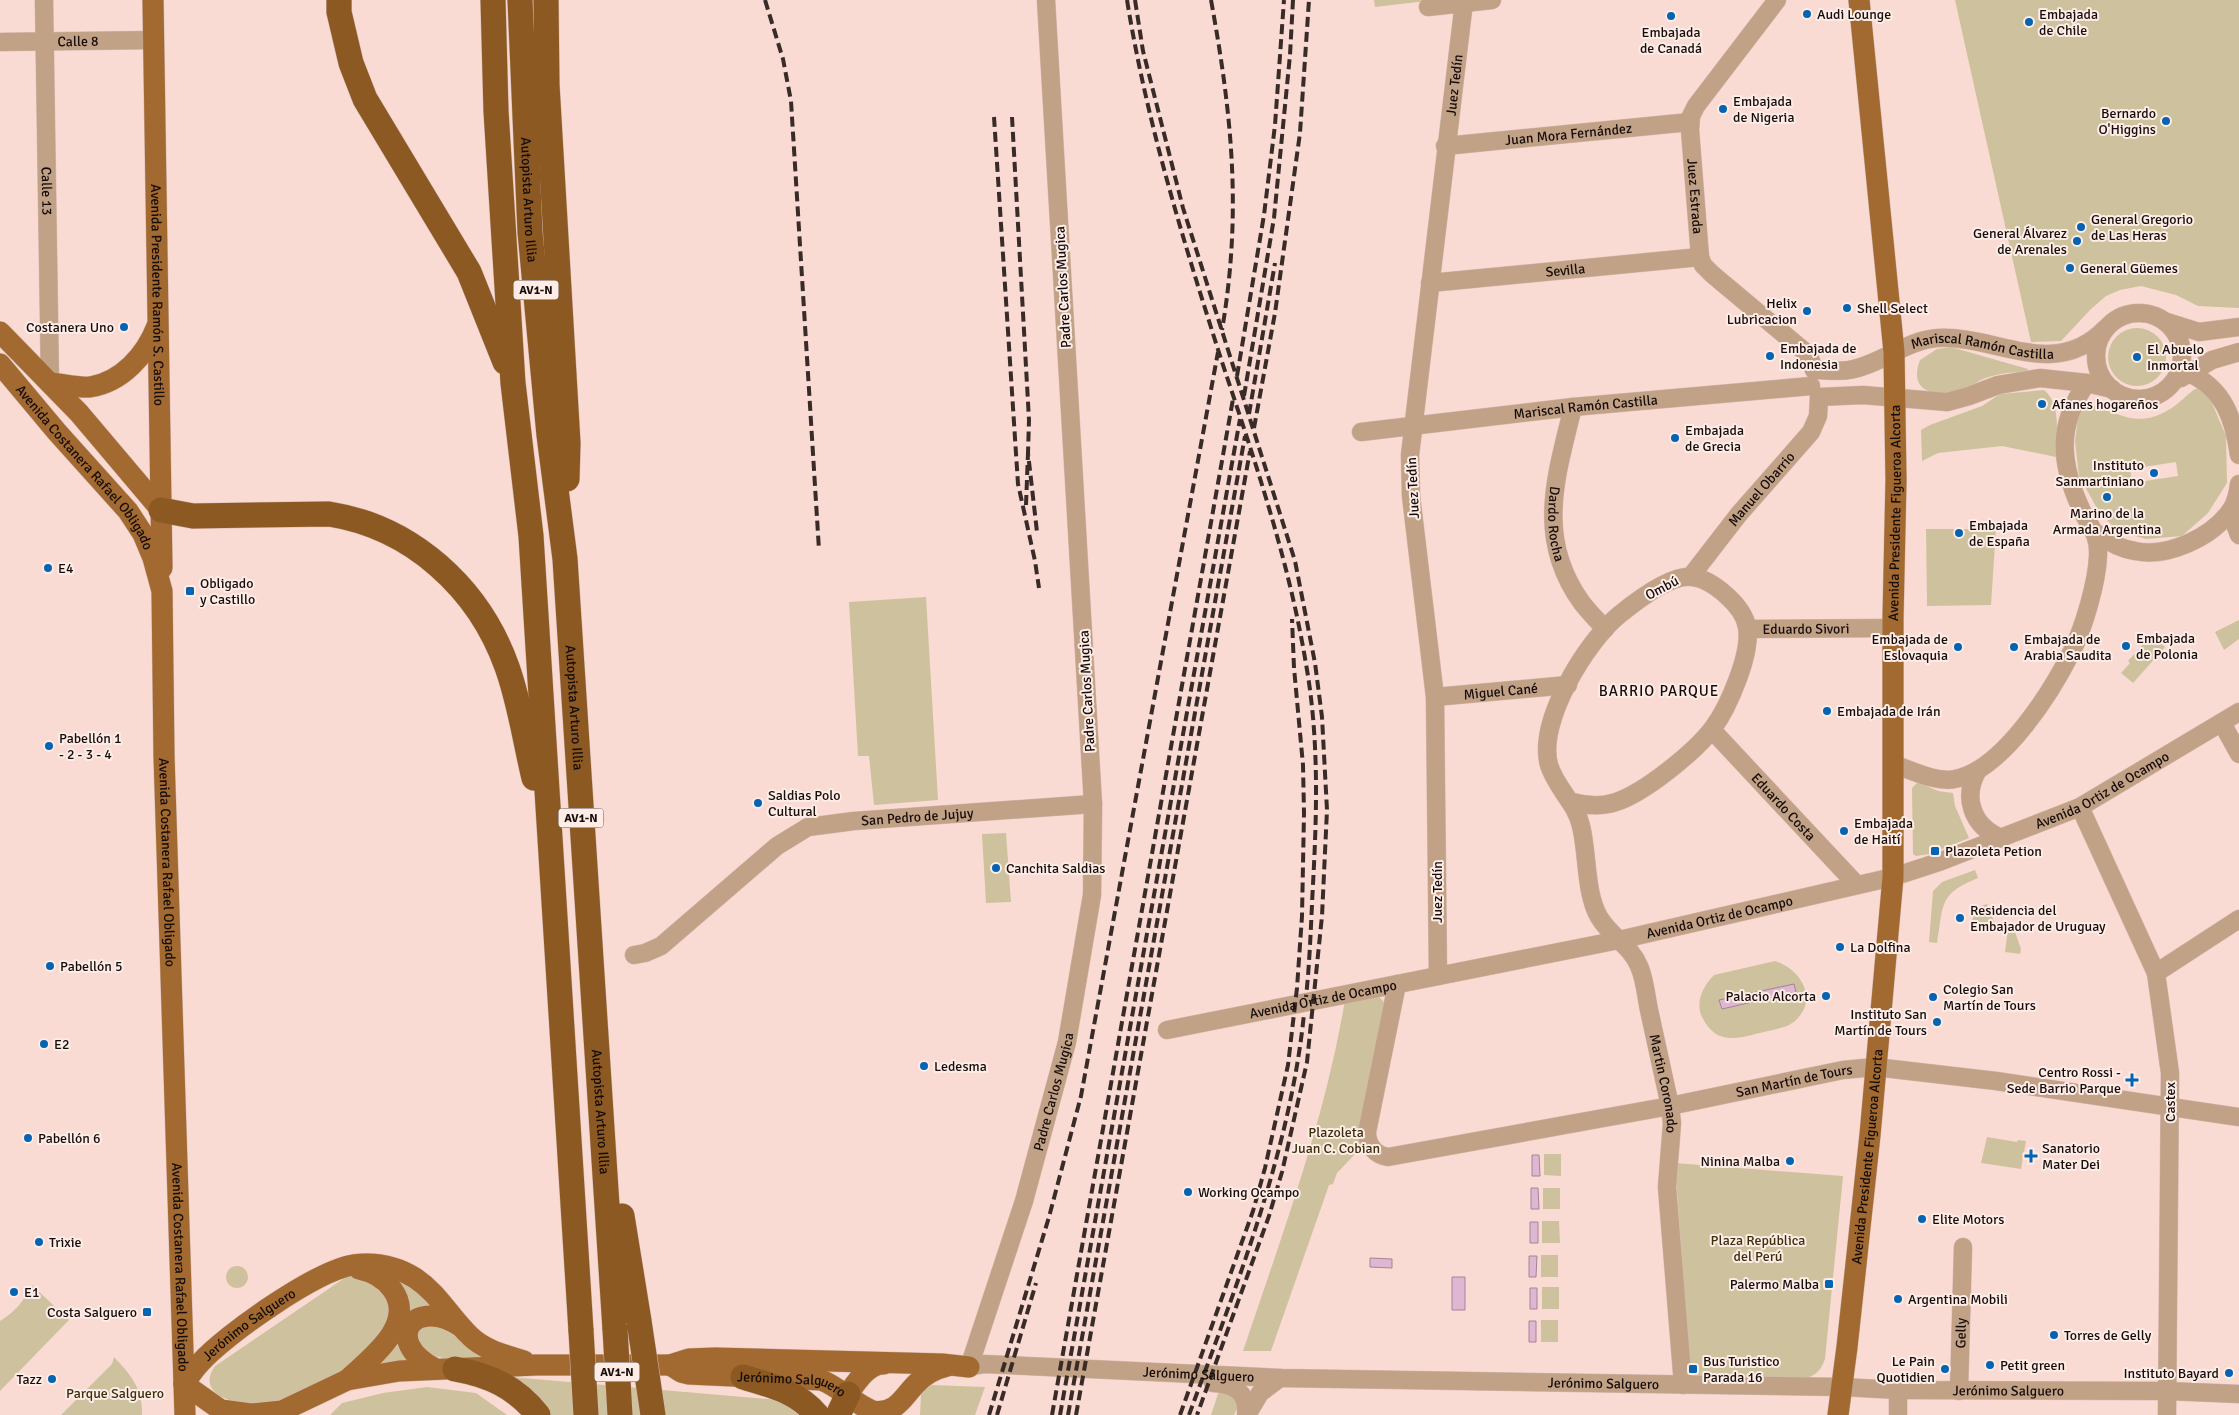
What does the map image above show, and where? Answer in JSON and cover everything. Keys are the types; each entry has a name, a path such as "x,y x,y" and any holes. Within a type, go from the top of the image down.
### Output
{"highway":[{"path":"339,0 339,12 351,63 365,99 469,272 513,383"},
{"name":"Autopista Arturo Illia","path":"493,0 497,121 513,383 531,536 548,836 586,1415"},
{"name":"Autopista Arturo Illia","path":"520,0 530,232 548,435 565,559 620,1415"},
{"path":"546,0 548,85 568,443 565,559"},
{"path":"161,510 193,516 312,512 346,516 388,532 438,564 460,586 478,609 500,650 515,697 548,836"},
{"path":"598,1076 654,1415"},
{"path":"445,1369 486,1376 508,1387 524,1399 538,1415"},
{"path":"744,1377 787,1391 803,1401 817,1415"}],"main road":[{"name":"Avenida Presidente Ramón S. Castillo","path":"154,0 162,591"},
{"name":"Avenida Presidente Figueroa Alcorta","path":"1838,1415 1876,1067 1893,877 1894,352 1859,0"},
{"path":"50,383 89,387 108,381 125,371 140,358 151,342 159,323"},
{"name":"Avenida Costanera Rafael Obligado","path":"0,332 50,383 161,510"},
{"name":"Avenida Costanera Rafael Obligado","path":"0,364 57,432 128,511 143,534 153,558 162,591 165,776 185,1415"},
{"name":"Jerónimo Salguero","path":"536,1365 489,1349 470,1336 431,1290 409,1275 394,1268 372,1264 340,1269 310,1282 220,1344 200,1362 184,1384 221,1410 251,1414 282,1411 346,1380 376,1374 445,1369 536,1365 670,1365 689,1359 715,1358 959,1366"},
{"path":"340,1269 362,1269 381,1277 395,1293 400,1312 396,1325 381,1347 346,1380"},
{"path":"445,1369 413,1353 408,1340 410,1326 419,1318 429,1316 441,1317 462,1327"},
{"path":"843,1405 865,1373 882,1364 889,1366 900,1377 908,1394"},
{"name":"Jerónimo Salguero","path":"670,1365 689,1374 821,1380 843,1405 867,1408 885,1413 899,1407 924,1376 933,1371 959,1366"}],"street":[{"name":"Calle 13","path":"44,0 50,383"},
{"name":"Padre Carlos Mugica","path":"959,1366 1024,1201 1067,1042 1092,895 1094,804 1046,0"},
{"path":"1428,6 1492,0"},
{"path":"1690,122 1696,106 1778,0"},
{"name":"Juez Tedín","path":"1438,976 1435,698 1411,496 1410,455 1445,146 1464,2"},
{"name":"Calle 8","path":"0,42 154,40"},
{"name":"Juan Mora Fernández","path":"1445,146 1690,122"},
{"name":"Juez Estrada","path":"1690,122 1700,257"},
{"path":"1700,257 1703,265 1712,274 1804,351 1815,384"},
{"name":"Sevilla","path":"1430,282 1700,257"},
{"path":"2239,327 2199,332 2148,314 2134,313 2120,317 2105,329 2097,345 2096,358 2102,378 2112,389 2126,397 2143,399 2160,394 2212,360 2239,352"},
{"path":"2164,321 2174,332 2181,348 2182,378"},
{"name":"Mariscal Ramón Castilla","path":"1361,432 1573,407 1815,384 1894,352 1937,338 1966,341 2014,352 2064,353 2085,345 2105,329"},
{"path":"2182,378 2206,382 2224,401 2235,428 2239,455"},
{"name":"Mariscal Ramón Castilla","path":"1815,384 1863,395 1895,396 1946,402 1998,385 2022,380 2058,379 2088,383 2112,389"},
{"path":"2088,383 2069,413 2066,424 2068,470 2074,494 2085,517 2096,533 2109,543 2136,552 2177,548 2199,537 2230,510 2235,501 2239,484"},
{"name":"Manuel Obarrio","path":"1692,576 1739,514 1811,432 1818,416 1815,384"},
{"name":"Dardo Rocha","path":"1573,407 1552,501 1553,527 1558,552 1566,575 1582,602 1605,629"},
{"path":"2230,510 2239,535"},
{"path":"1893,764 1942,780 1963,777 1978,770 2005,747 2034,714 2073,649 2090,598 2097,569 2096,533"},
{"name":"Ombú","path":"1572,802 1554,778 1549,765 1549,727 1556,705 1592,645 1605,629 1621,614 1652,593 1672,581 1692,576 1713,585 1730,598 1740,611 1748,629"},
{"name":"Eduardo Sivori","path":"1748,629 1894,628"},
{"path":"1572,802 1603,806 1627,797 1670,768 1712,730 1733,689 1746,646 1748,629"},
{"name":"Miguel Cané","path":"1435,698 1568,685"},
{"name":"Avenida Ortiz de Ocampo","path":"1167,1030 1619,940 1893,877 1939,862 2080,807 2239,712"},
{"path":"2222,723 2239,754"},
{"name":"Eduardo Costa","path":"1712,730 1856,884"},
{"path":"1978,770 1971,785 1972,810 1980,824 2001,838"},
{"name":"Martin Coronado","path":"1572,802 1581,823 1594,905 1603,923 1633,955 1641,972 1670,1106 1672,1123 1667,1187 1683,1385"},
{"name":"San Pedro de Jujuy","path":"634,955 645,953 661,946 777,846 808,827 844,822 1094,804"},
{"name":"Castex","path":"2080,807 2156,973 2170,1073 2171,1106 2167,1415"},
{"path":"2156,973 2239,919"},
{"name":"San Martín de Tours","path":"1397,984 1367,1132 1367,1139 1373,1149 1384,1156 1392,1157 1670,1106 1843,1070 1876,1067 1996,1081 2239,1117"},
{"name":"Gelly","path":"1959,1391 1963,1247"},
{"name":"Jerónimo Salguero","path":"959,1366 984,1364 1049,1366 1280,1378 1842,1387 1959,1391 2167,1391 2239,1394"},
{"name":"Jerónimo Salguero","path":"959,1366 984,1374 1227,1383 1241,1392 1245,1400 1246,1415"},
{"path":"1246,1415 1260,1393 1280,1378"},
{"path":"1898,1390 1898,1415"}],"green space":[{"path":"1374,0 1435,0 1375,7"},
{"path":"1955,0 2239,0 2239,308 2198,306 2176,295 2141,286 2120,290 2106,296 2061,341 2031,342"},
{"path":"2137,328 2148,330 2161,341 2166,357 2164,368 2153,381 2137,386 2126,384 2113,373 2108,357 2110,346 2121,333"},
{"path":"1951,347 2028,369 2028,372 1991,376 1979,381 1956,396 1934,393 1923,388 1917,374 1920,360 1937,349"},
{"path":"2195,389 2202,389 2209,396 2226,436 2227,483 2208,513 2182,536 2146,539 2117,531 2098,510 2079,476 2075,441 2079,410 2089,404 2130,418 2148,418 2170,409","holes":["2176,462 2178,476 2132,483 2130,469"]},
{"path":"2044,390 2050,396 2056,412 2056,457 2002,446 1938,453 1922,461 1921,430 1982,406 2000,394"},
{"path":"1926,529 1996,529 1991,605 1927,606"},
{"path":"926,597 938,800 874,805 869,756 858,756 849,602"},
{"path":"2239,620 2239,639 2224,650 2215,632"},
{"path":"2153,636 2165,647 2133,683 2121,673 2130,663 2128,661"},
{"path":"1918,782 1938,791 1953,793 1955,806 1969,838 1930,854 1916,856 1913,854 1912,788"},
{"name":"Canchita Saldias","path":"1006,833 1011,902 986,903 982,834"},
{"path":"1975,870 1978,878 1956,890 1945,902 1937,943 1929,942 1933,891 1942,882"},
{"path":"1987,904 1995,924 1990,924 1989,932 1970,930 1975,908"},
{"path":"2008,928 2014,929 2021,949 2020,954 2005,952"},
{"path":"1775,961 1792,970 1804,985 1806,1003 1796,1020 1781,1028 1737,1038 1721,1037 1714,1033 1702,1017 1699,1006 1701,994 1710,979 1714,975"},
{"name":"Plazoleta Juan C. Cobian","path":"1377,995 1385,1003 1386,1010 1357,1152 1337,1173 1333,1184 1329,1185 1271,1351 1243,1351 1287,1221 1314,1133 1326,1089 1345,1000"},
{"path":"1987,1137 2017,1142 2018,1140 2026,1141 2021,1169 1981,1163"},
{"path":"1544,1154 1561,1154 1561,1176 1544,1175"},
{"name":"Plaza República del Perú","path":"1675,1163 1843,1176 1825,1359 1816,1374 1806,1378 1690,1377"},
{"path":"1543,1188 1560,1188 1560,1209 1543,1209"},
{"path":"1542,1221 1559,1221 1560,1243 1542,1243"},
{"path":"1541,1255 1558,1255 1558,1277 1541,1277"},
{"path":"233,1266 241,1266 248,1273 248,1281 241,1288 233,1288 226,1281 226,1273"},
{"path":"387,1270 436,1307 419,1309 411,1359 367,1368 394,1342"},
{"path":"349,1275 384,1285 393,1319 363,1354 317,1387 298,1398 279,1405 249,1405 234,1402 212,1389 210,1379 215,1366"},
{"path":"32,1285 69,1320 0,1391 0,1321 19,1306"},
{"path":"1542,1287 1559,1287 1559,1309 1542,1309"},
{"path":"433,1320 486,1356 453,1359 438,1357 420,1350 415,1329"},
{"path":"1541,1320 1558,1320 1558,1342 1541,1342"},
{"name":"Parque Salguero","path":"114,1357 135,1383 142,1406 142,1415 61,1415 112,1364"},
{"path":"498,1376 779,1400 799,1415 546,1415"},
{"path":"931,1385 985,1387 975,1415 920,1415 921,1394"},
{"path":"427,1387 476,1393 507,1415 330,1415 342,1403 383,1393"},
{"path":"1219,1391 1236,1394 1238,1407 1234,1415 1211,1415"}],"shaded area":[{"path":"1794,984 1796,992 1722,1009 1719,1000"},
{"path":"1532,1155 1539,1155 1540,1176 1532,1176"},
{"path":"1531,1188 1538,1188 1539,1209 1531,1209"},
{"path":"1530,1222 1538,1222 1538,1243 1530,1243"},
{"path":"1529,1256 1537,1256 1536,1277 1529,1277"},
{"path":"1370,1258 1392,1259 1392,1268 1370,1267"},
{"path":"1452,1277 1465,1277 1465,1310 1452,1310"},
{"path":"1530,1288 1537,1288 1537,1309 1530,1309"},
{"path":"1529,1321 1536,1321 1536,1342 1529,1342"}],"railway":[{"path":"765,0 783,59 791,101 819,550"},
{"path":"1127,0 1145,92 1168,183 1281,549 1306,664 1313,719 1316,774 1314,857 1306,997"},
{"path":"1135,0 1143,51 1183,208 1295,561 1315,663 1322,717 1327,810 1322,916 1307,1062 1282,1172 1269,1216 1197,1415"},
{"path":"1211,0 1224,84 1232,164 1232,245 1222,330"},
{"path":"1237,376 1264,215 1275,125 1284,0"},
{"path":"1244,396 1274,218 1290,55 1293,0"},
{"path":"1254,428 1275,313 1300,133 1309,0"},
{"path":"994,117 1018,484 1039,588"},
{"path":"1012,117 1029,420 1028,453"},
{"path":"1249,414 1275,263"},
{"path":"989,1415 1049,1217 1081,1096 1218,352"},
{"path":"1052,1415 1233,399"},
{"path":"1060,1415 1240,419"},
{"path":"1068,1415 1245,436"},
{"path":"1076,1415 1250,451"},
{"path":"1026,505 1028,453 1037,532"},
{"path":"1180,1415 1253,1211 1265,1168 1288,1065 1297,988 1302,916 1304,813 1303,765 1294,668 1292,619"},
{"path":"1189,1415 1242,1268 1274,1168 1297,1066 1304,1014"},
{"path":"997,1415 1036,1283"}],"place":[{"name":"Audi Lounge","path":"1807,14"},
{"name":"Embajada de Canadá","path":"1671,16"},
{"name":"Embajada de Chile","path":"2029,22"},
{"name":"Embajada de Nigeria","path":"1723,109"},
{"name":"Bernardo O'Higgins","path":"2166,121"},
{"name":"General Gregorio de Las Heras","path":"2081,227"},
{"name":"General Álvarez de Arenales","path":"2077,241"},
{"name":"General Güemes","path":"2070,268"},
{"name":"Shell Select","path":"1847,308"},
{"name":"Helix Lubricacion","path":"1807,311"},
{"name":"Costanera Uno","path":"124,327"},
{"name":"Embajada de Indonesia","path":"1770,356"},
{"name":"El Abuelo Inmortal","path":"2137,357"},
{"name":"Afanes hogareños","path":"2042,404"},
{"name":"Embajada de Grecia","path":"1675,438"},
{"name":"Instituto Sanmartiniano","path":"2154,473"},
{"name":"Marino de la Armada Argentina","path":"2107,497"},
{"name":"Embajada de España","path":"1959,533"},
{"name":"E4","path":"48,568"},
{"name":"Obligado y Castillo","path":"190,591"},
{"name":"Embajada de Polonia","path":"2126,646"},
{"name":"Embajada de Eslovaquia","path":"1958,647"},
{"name":"Embajada de Arabia Saudita","path":"2014,647"},
{"name":"Embajada de Irán","path":"1827,711"},
{"name":"Pabellón 1 - 2 - 3 - 4","path":"49,746"},
{"name":"Saldias Polo Cultural","path":"758,803"},
{"name":"Embajada de Haití","path":"1844,831"},
{"name":"Plazoleta Petion","path":"1935,851"},
{"name":"Canchita Saldias","path":"996,868"},
{"name":"Residencia del Embajador de Uruguay","path":"1960,918"},
{"name":"La Dolfina","path":"1840,947"},
{"name":"Pabellón 5","path":"50,966"},
{"name":"Palacio Alcorta","path":"1826,996"},
{"name":"Colegio San Martín de Tours","path":"1933,997"},
{"name":"Instituto San Martín de Tours","path":"1937,1022"},
{"name":"E2","path":"44,1044"},
{"name":"Ledesma","path":"924,1066"},
{"name":"Centro Rossi - Sede Barrio Parque","path":"2132,1080"},
{"name":"Pabellón 6","path":"28,1138"},
{"name":"Sanatorio Mater Dei","path":"2031,1156"},
{"name":"Ninina Malba","path":"1790,1161"},
{"name":"Working Ocampo","path":"1188,1192"},
{"name":"Elite Motors","path":"1922,1219"},
{"name":"Trixie","path":"39,1242"},
{"name":"Palermo Malba","path":"1829,1284"},
{"name":"E1","path":"14,1292"},
{"name":"Argentina Mobili","path":"1898,1299"},
{"name":"Costa Salguero","path":"147,1312"},
{"name":"Torres de Gelly","path":"2054,1335"},
{"name":"Petit green","path":"1990,1365"},
{"name":"Bus Turistico Parada 16","path":"1693,1369"},
{"name":"Le Pain Quotidien","path":"1945,1369"},
{"name":"Instituto Bayard","path":"2229,1373"},
{"name":"Tazz","path":"52,1379"}],"district":[{"name":"BARRIO PARQUE","path":"1659,691"}]}
